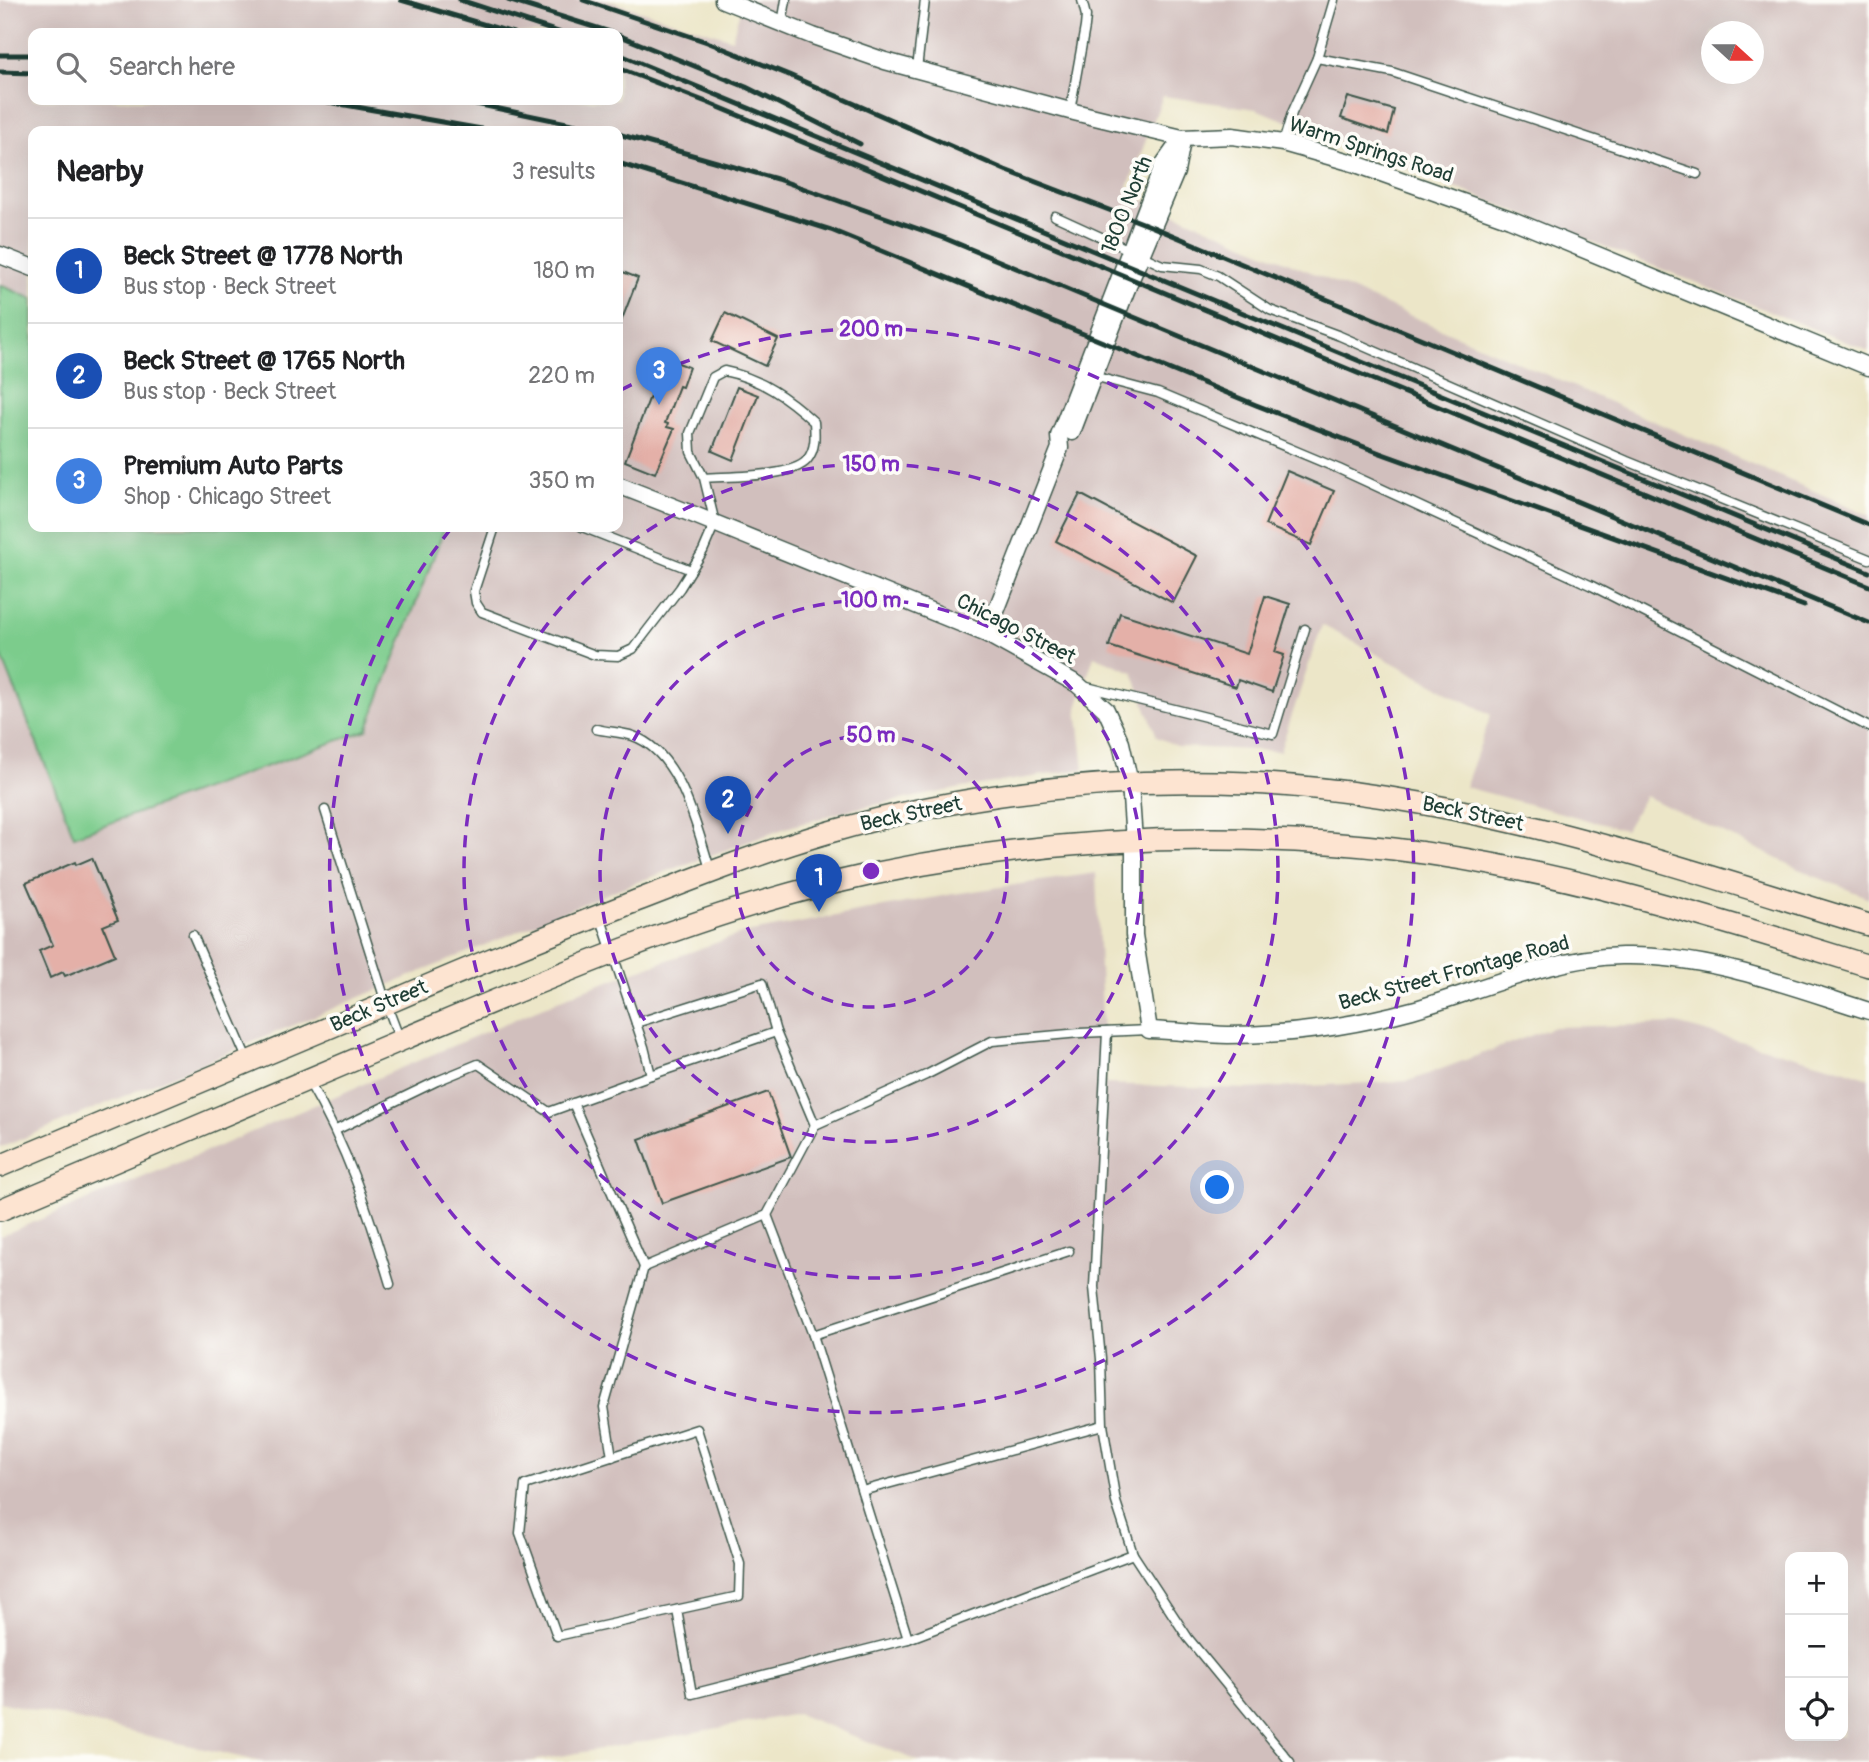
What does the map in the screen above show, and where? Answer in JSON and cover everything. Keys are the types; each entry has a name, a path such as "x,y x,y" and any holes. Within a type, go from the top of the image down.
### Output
{"main road":[{"name":"Beck Street","path":"0,1166 386,1003 711,872 831,832 946,805 1009,795 1130,783 1261,784 1373,795 1446,806 1596,843 1869,925"},
{"name":"Beck Street","path":"0,1210 400,1041 612,955 752,905 859,878 976,856 1048,847 1198,839 1318,842 1398,850 1545,875 1628,895 1869,966"}],"street":[{"name":"Warm Springs Road","path":"723,0 885,61 1070,111 1182,138 1232,136 1283,143 1353,163 1510,219 1869,367"},
{"name":"1800 North","path":"987,634 1060,447 1059,436 1136,253 1176,172 1182,138"},
{"name":"1800 North","path":"1060,447 1068,440 1136,253"},
{"path":"0,255 28,266"},
{"name":"Chicago Street","path":"623,487 987,634 1077,684 1106,710 1121,743 1130,783 1134,841"},
{"path":"1134,841 1134,935 1149,1030"},
{"name":"Beck Street Frontage Road","path":"1149,1030 1229,1035 1328,1027 1413,1010 1535,972 1619,956 1659,956 1722,967 1869,1011"}],"lane":[{"path":"782,24 786,0"},
{"path":"917,69 925,0"},
{"path":"1070,111 1085,27 1086,16 1082,0"},
{"path":"1283,143 1292,113 1317,58 1334,0"},
{"path":"1317,58 1392,72 1697,174"},
{"path":"1055,216 1162,265 1201,269 1218,276 1270,310 1364,347 1627,461 1869,559"},
{"path":"493,532 474,591 476,603 482,612 595,655 618,656 633,649 691,570 715,523 704,478 691,452 691,433 713,377 724,371 748,376 796,405 814,422 816,440 807,460 795,468 704,478"},
{"path":"1093,376 1158,393 1339,469 1592,586 1869,727"},
{"path":"595,532 691,570"},
{"path":"1077,684 1273,734 1305,629"},
{"path":"596,729 635,737 666,759 689,805 711,872"},
{"path":"325,810 400,1041"},
{"path":"600,916 651,1075"},
{"path":"193,935 248,1061"},
{"path":"636,1023 762,983 776,1032 815,1125"},
{"path":"644,1268 768,1215 815,1125 926,1075 992,1041 1149,1030"},
{"path":"336,1130 478,1064 549,1112 776,1032"},
{"path":"1107,1032 1094,1287 1101,1359 1103,1425 1116,1502 1133,1554 1188,1638 1290,1762"},
{"path":"307,1080 336,1130 362,1194 390,1284"},
{"path":"573,1104 644,1268 604,1407 612,1457"},
{"path":"768,1215 813,1335 908,1639"},
{"path":"813,1335 1069,1251"},
{"path":"862,1491 1103,1425"},
{"path":"697,1429 740,1564 739,1596 677,1610 557,1636 520,1533 525,1485 697,1429"},
{"path":"677,1610 692,1694 908,1639 1133,1554"}],"shaded area":[{"path":"0,0 606,0 732,39 743,0 1869,0 1869,351 1256,109 1163,96 1126,192 1869,515 1869,898 1812,875 1645,796 1625,830 1465,787 1491,715 1322,625 1280,751 1179,747 1157,737 1133,672 1094,656 1077,708 1084,769 962,788 849,810 786,828 616,890 0,1148 0,652 74,836 367,730 443,532 623,532 623,126 28,126 28,304 0,293"},
{"path":"1096,873 1105,1084 1247,1089 1409,1081 1554,1027 1676,1024 1869,1078 1869,1762 921,1762 797,1714 527,1762 261,1762 0,1702 0,1236 219,1146 578,992 741,934 953,894"}],"green space":[{"path":"0,285 28,297 28,532 443,532 367,730 74,836 0,652"}],"building":[{"path":"1348,97 1394,110 1388,134 1341,118"},
{"path":"623,272 638,278 623,317"},
{"path":"725,313 778,339 765,366 712,341"},
{"path":"665,358 689,367 665,423 668,424 667,427 674,429 655,473 625,461"},
{"path":"737,387 758,395 733,460 712,451"},
{"path":"1287,471 1334,491 1311,545 1265,525"},
{"path":"1080,494 1197,556 1173,603 1056,541"},
{"path":"1265,596 1290,604 1275,652 1284,655 1272,692 1238,680 1236,687 1109,646 1120,613 1247,654"},
{"path":"92,858 118,920 103,926 115,955 65,976 63,972 50,978 39,951 53,945 26,883 75,862 76,865"},
{"path":"768,1092 791,1157 662,1203 639,1139"}],"railway":[{"path":"401,0 496,28"},
{"path":"460,0 546,28"},
{"path":"508,0 597,28"},
{"path":"583,0 707,42 789,75 1005,170 1153,227 1869,525"},
{"path":"623,37 746,87 860,144"},
{"path":"0,55 28,55"},
{"path":"623,56 1869,572"},
{"path":"623,70 709,103 1869,586"},
{"path":"0,72 28,73"},
{"path":"345,105 465,126"},
{"path":"481,105 581,126"},
{"path":"623,135 777,179 944,238 1869,623"},
{"path":"623,165 831,230 1256,405 1380,453 1804,606"}],"place":[{"name":"Premium Auto Parts","path":"659,405"},
{"name":"Beck Street @ 1765 North","path":"728,834"},
{"name":"Beck Street @ 1778 North","path":"819,912"}]}
